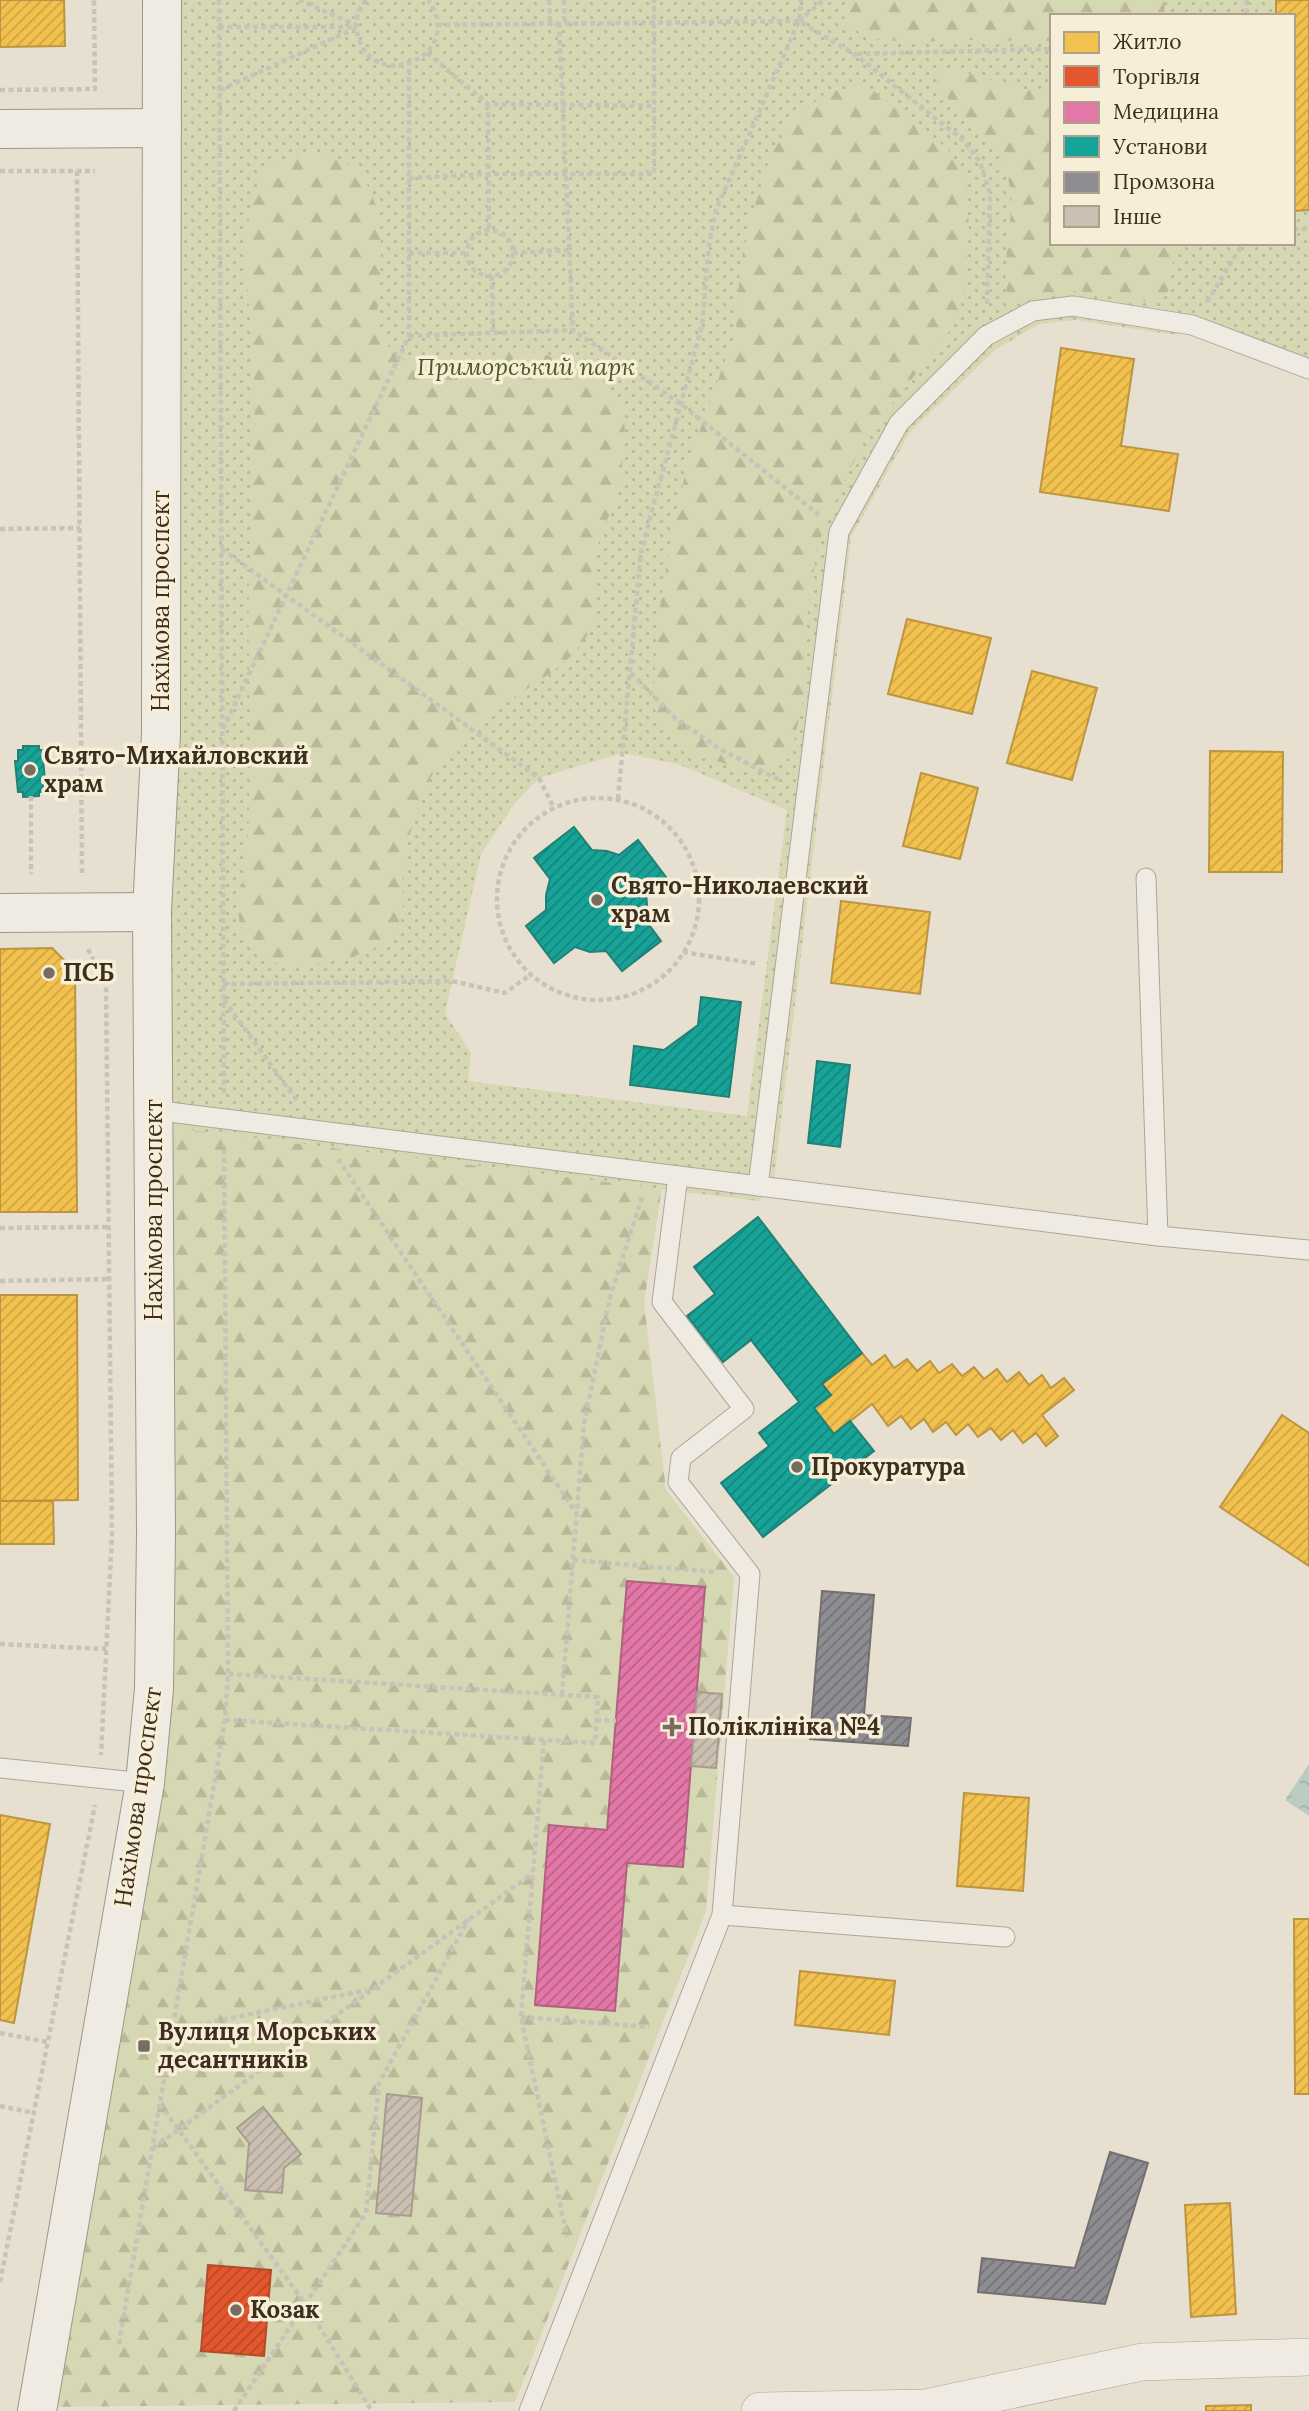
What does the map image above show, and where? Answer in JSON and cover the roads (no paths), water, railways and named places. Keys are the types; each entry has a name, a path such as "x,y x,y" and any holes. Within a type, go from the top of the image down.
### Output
{"main road":[{"name":"Нахімова проспект","path":"37,2411 145,1783 154,1676 156,1520 152,912 161,733 162,0"},
{"path":"0,129 162,128"},
{"path":"0,913 152,912"}],"street":[{"path":"760,2411 925,2410 1142,2362 1309,2357"}],"lane":[{"path":"758,1186 839,532 899,423 986,336 1033,311 1073,306 1192,325 1309,369"},
{"path":"1146,878 1158,1236"},
{"path":"153,1110 1158,1236 1309,1250"},
{"path":"529,2411 722,1915 750,1574 678,1482 681,1458 744,1409 662,1302 678,1176"},
{"path":"0,1768 145,1783"},
{"path":"722,1915 1004,1937"}],"water":[{"path":"1309,1764 1309,1816 1285,1800"}],"place":[{"name":"Свято-Михайловский храм","path":"30,770"},
{"name":"Свято-Николаевский храм","path":"597,900"},
{"name":"ПСБ","path":"49,973"},
{"name":"Прокуратура","path":"797,1467"},
{"name":"Поліклініка №4","path":"672,1727"},
{"name":"Вулиця Морських десантників","path":"144,2046"},
{"name":"Козак","path":"236,2310"}],"park label":[{"name":"Приморський парк","path":"526,367"}]}
